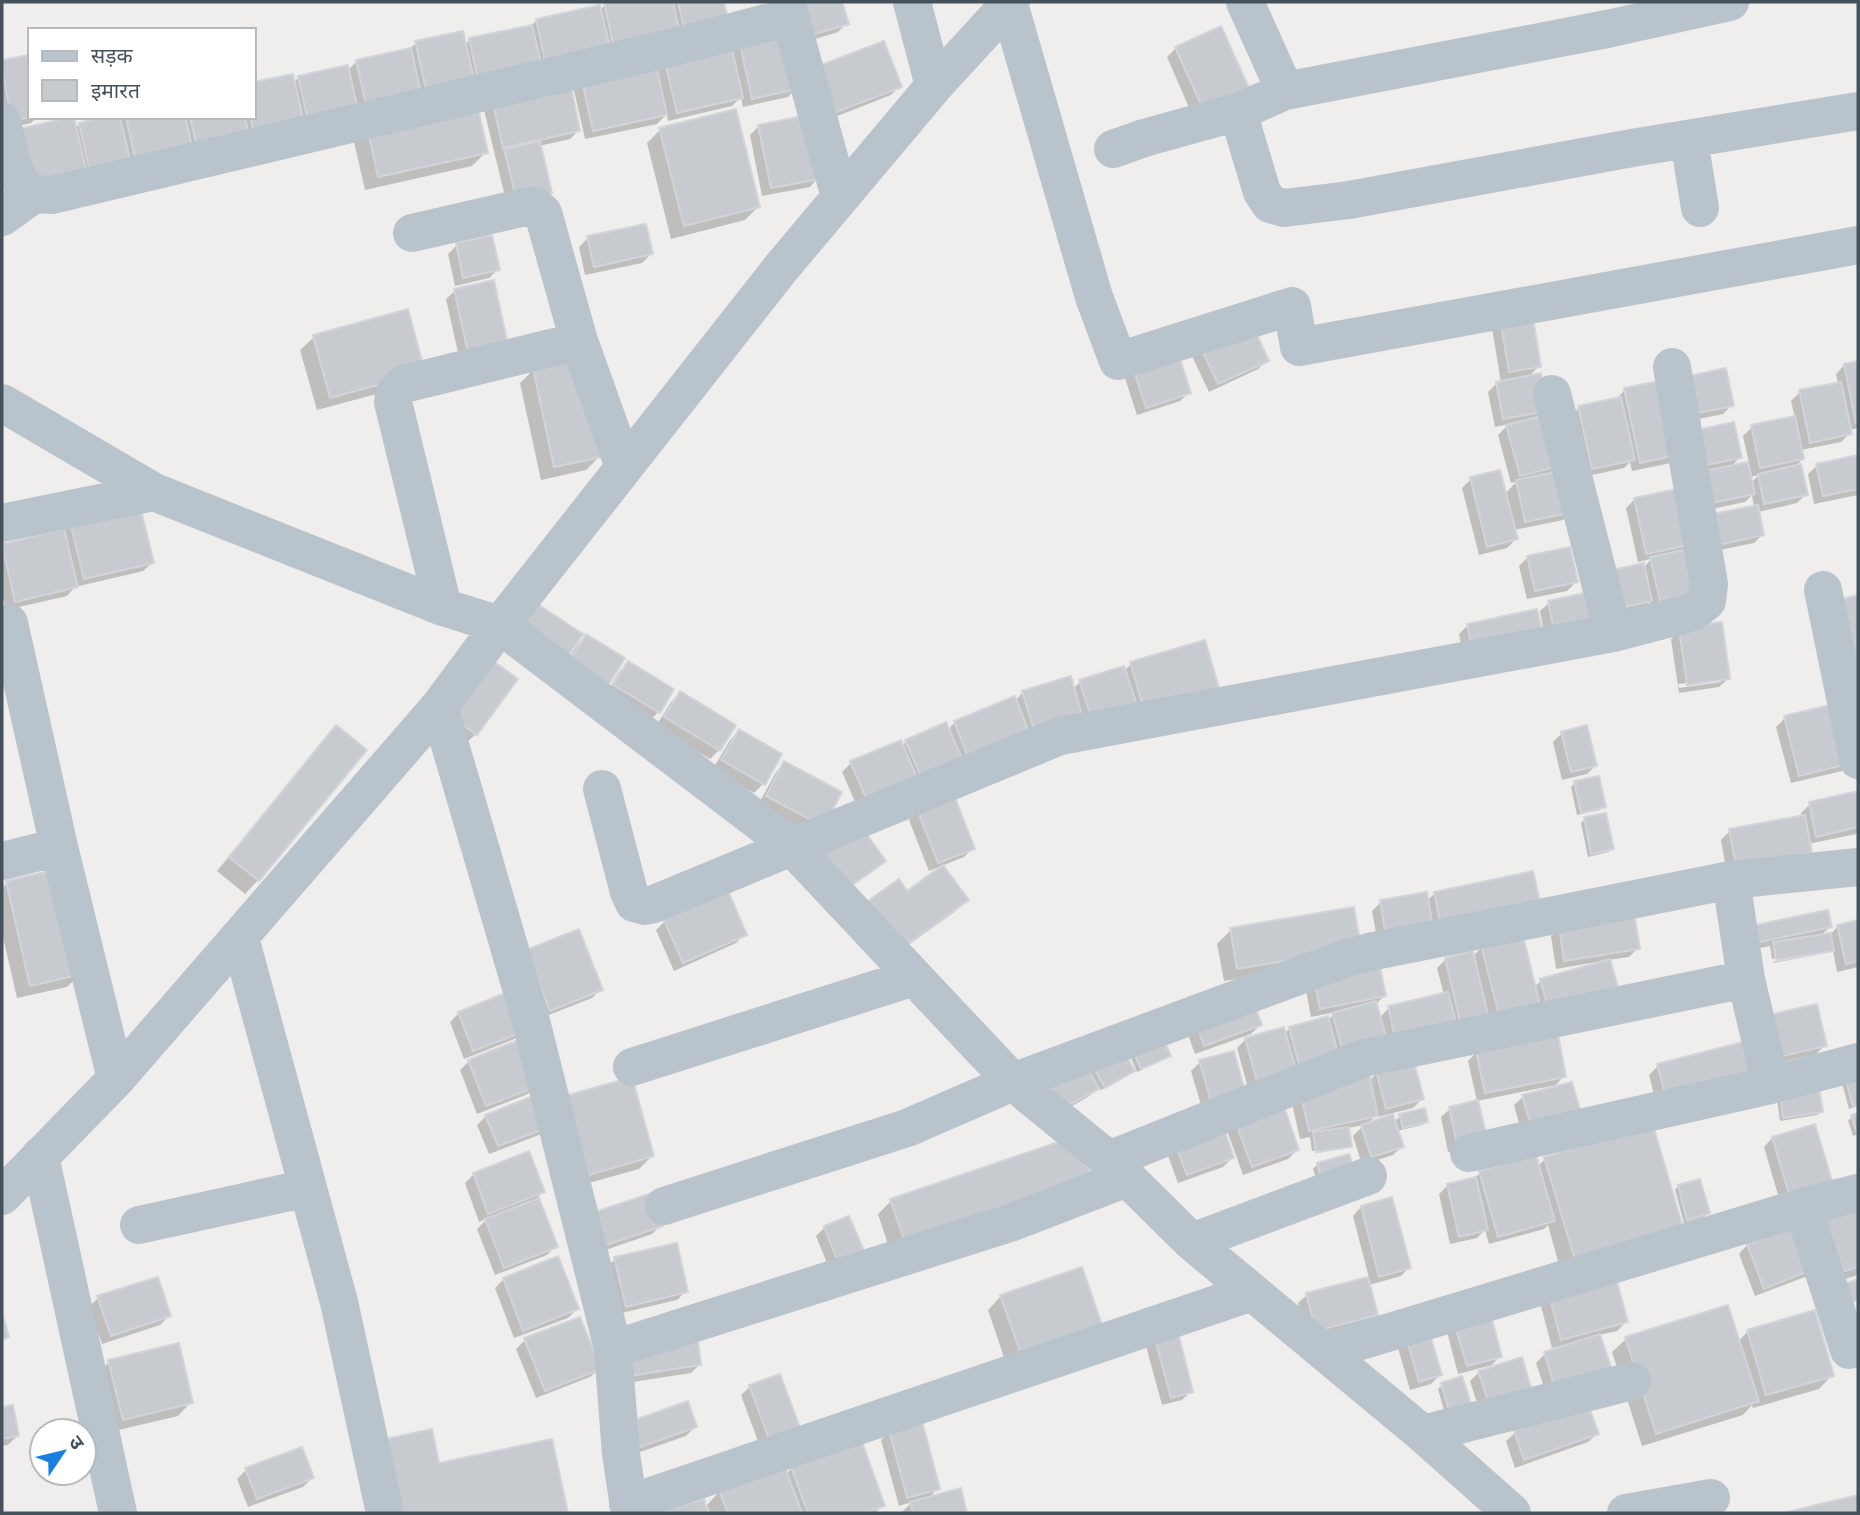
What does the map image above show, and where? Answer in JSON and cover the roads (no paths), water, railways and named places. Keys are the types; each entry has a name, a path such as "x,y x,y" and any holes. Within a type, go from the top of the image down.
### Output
{"street":[{"path":"912,2 934,86"},
{"path":"1245,2 1285,91"},
{"path":"1113,149 1238,112 1285,91 1607,29 1730,2"},
{"path":"2,1196 116,1079 439,707 500,625 781,268 934,86 1010,3"},
{"path":"1010,3 1094,297 1118,361 1292,306 1299,346 1858,245"},
{"path":"2,121 12,164 21,184 34,194 52,195 661,50 788,10 840,197"},
{"path":"1238,112 1262,192 1270,204 1284,208 1349,200 1632,148 1858,111"},
{"path":"1689,140 1700,208"},
{"path":"2,217 34,194"},
{"path":"412,233 530,206 540,209 579,341 624,467"},
{"path":"443,607 393,402 394,394 404,384 579,341"},
{"path":"602,789 629,892 634,903 645,906 1060,736 1613,633 1693,612 1707,601 1709,584 1672,367"},
{"path":"1552,394 1613,633"},
{"path":"2,403 154,492 443,607 500,625 791,846 1013,1082 1118,1169 1192,1242 1423,1434 1512,1513"},
{"path":"2,523 154,492"},
{"path":"1823,590 1858,760"},
{"path":"9,623 59,847 116,1079"},
{"path":"439,707 532,1024 612,1349 621,1454 629,1509 1252,1292"},
{"path":"2,861 59,847"},
{"path":"664,1206 907,1128 1013,1082 1347,958 1731,880 1858,867"},
{"path":"1731,880 1746,979 1771,1085"},
{"path":"240,938 339,1302 385,1513"},
{"path":"632,1067 914,976"},
{"path":"612,1349 1010,1223 1118,1169 1364,1058 1746,979"},
{"path":"1469,1153 1771,1085 1858,1062"},
{"path":"40,1156 118,1513"},
{"path":"1192,1242 1368,1176"},
{"path":"139,1225 308,1188"},
{"path":"1324,1352 1803,1207 1858,1193"},
{"path":"1803,1207 1849,1350"},
{"path":"1423,1434 1632,1381"},
{"path":"1626,1513 1711,1498"}]}
